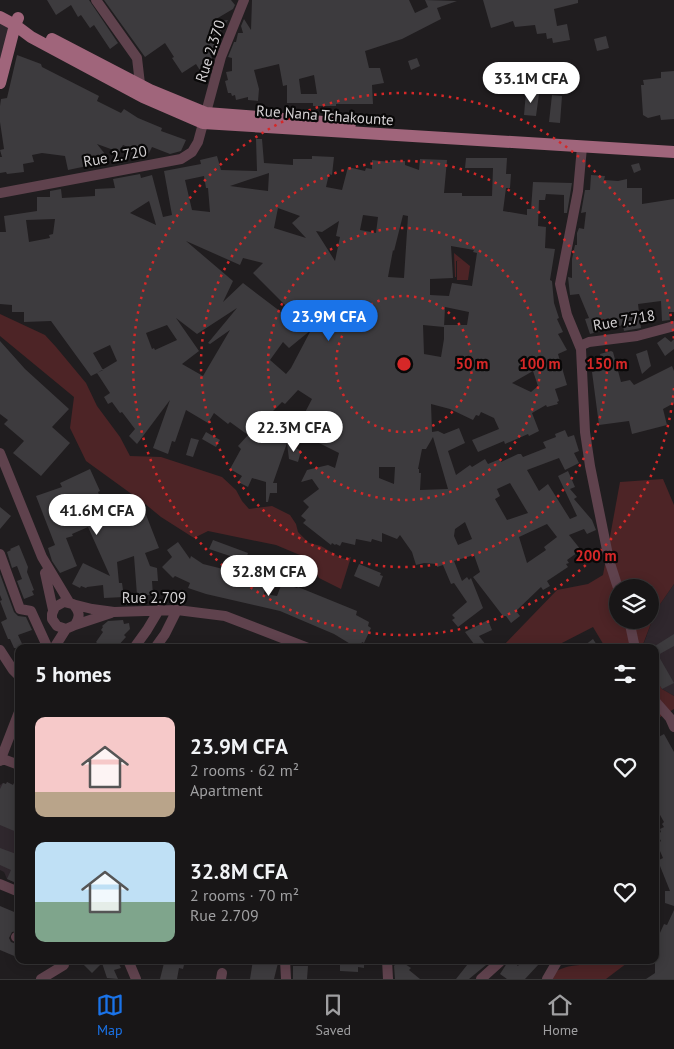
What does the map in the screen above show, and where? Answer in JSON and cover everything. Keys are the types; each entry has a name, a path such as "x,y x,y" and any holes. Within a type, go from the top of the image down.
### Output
{"main road":[{"name":"Rue Nana Tchakounte","path":"0,8 31,37 142,97 205,118 582,147 674,152"},
{"name":"Rue Nana Tchakounte","path":"0,17 38,31 205,118 550,140 674,145"},
{"path":"0,83 16,22"}],"street":[{"path":"96,0 136,58 140,84"},
{"name":"Rue 2.370","path":"205,118 221,57 244,0"},
{"name":"Rue 2.720","path":"0,193 181,160 192,152 198,142 205,118"},
{"path":"582,147 578,191 560,284 567,315 582,354 585,432 608,560 615,579"},
{"name":"Rue 7.718","path":"580,346 589,342 638,336 674,326"},
{"path":"0,453 42,557 79,616 71,627 51,644"},
{"path":"0,554 20,609 31,611 48,644"},
{"path":"42,557 57,626 71,627"},
{"path":"49,644 53,614 59,603 73,605"},
{"name":"Rue 2.709","path":"73,605 114,612 177,610 225,616 298,644"},
{"path":"137,644 158,610"},
{"path":"158,644 177,610"},
{"name":"Rue 2.709","path":"71,627 114,612"},
{"path":"631,629 634,644"},
{"path":"0,650 15,672"},
{"path":"659,705 674,726"},
{"path":"15,722 0,759 15,764"},
{"path":"0,884 15,890"},
{"path":"41,979 64,964"},
{"path":"130,964 136,979"},
{"path":"285,964 286,979"},
{"path":"387,964 388,979"},
{"path":"481,979 498,964"},
{"path":"547,979 556,964"}],"shaded area":[{"path":"0,17 15,25 0,76"},
{"path":"454,253 470,266 468,280 457,280 457,261 461,260 456,261 455,277"},
{"path":"0,314 45,335 56,347 86,383 97,406 120,437 130,456 161,457 222,477 236,490 249,509 272,506 290,515 296,524 298,532 309,543 321,546 341,558 351,557 341,589 319,578 307,558 276,545 208,531 194,538 161,517 86,461 70,428 74,397 0,336"},
{"path":"663,479 674,505 674,584 659,606 659,579 609,579 609,629 649,629 643,644 603,644 593,627 560,644 505,644 557,590 588,584 603,575 620,482"},
{"path":"674,584 674,696 662,689 659,684 659,644 643,644 649,629 659,629 659,606"},
{"path":"659,684 662,689 674,696 674,709 659,718"},
{"path":"15,781 15,883 7,879 4,872 0,870 0,785 7,782 13,785"},
{"path":"659,881 660,897 659,913"},
{"path":"587,964 626,964 606,979 547,979 560,969"}],"building":[{"path":"47,0 89,0 118,43 110,49 94,25 90,28 81,15 78,17 71,5 56,15"},
{"path":"104,0 231,0 235,5 233,9 211,22 228,20 214,42 218,47 210,54 213,60 201,72 196,64 182,73 165,43 145,57"},
{"path":"252,0 409,0 415,13 428,7 425,0 457,1 437,8 441,19 402,39 365,51 369,68 380,68 384,83 372,85 373,104 313,106 313,103 287,103 287,85 283,86 279,64 254,70 259,89 258,101 248,100 248,97 236,100 235,95 232,96 231,93 228,93 225,81 228,80 226,72 232,71 232,58 228,57 234,42 236,42 238,33 243,33 241,26 244,19 251,30","holes":["314,75 317,94 301,94 299,79"]},
{"path":"483,0 578,0 578,3 554,9 557,26 567,24 570,40 553,43 552,38 547,39 546,33 537,34 535,25 515,27 513,21 491,28"},
{"path":"606,36 609,48 597,51 594,39"},
{"path":"17,55 41,64 42,67 99,96 97,101 121,113 124,109 138,118 162,128 161,131 186,140 181,151 170,154 152,147 148,155 123,145 119,152 97,144 105,154 101,156 102,161 87,166 68,170 65,156 42,153 32,155 34,162 23,164 24,172 0,173 0,157 2,157 0,150 4,149 0,122 1,99 7,98"},
{"path":"417,58 420,66 411,70 408,61"},
{"path":"674,71 674,119 661,120 660,115 648,118 643,115 641,85 644,85 643,80 661,78 661,72"},
{"path":"526,92 539,94 536,116 524,115"},
{"path":"552,95 562,96 560,123 549,122"},
{"path":"256,139 262,139 264,163 293,165 293,159 312,159 312,156 334,157 332,175 329,174 326,187 342,190 348,167 365,171 366,168 372,169 372,160 405,161 405,165 419,170 420,159 447,160 444,193 462,193 462,196 492,196 493,168 465,168 466,158 507,158 506,174 511,174 510,188 506,188 503,211 527,215 527,209 531,209 533,182 572,183 567,213 564,213 564,195 546,194 545,200 539,200 538,226 546,227 545,248 555,249 550,280 552,281 554,303 559,318 557,319 563,332 558,334 567,350 558,354 567,385 555,389 559,401 557,402 558,404 547,407 546,405 532,413 539,431 505,444 504,441 478,452 472,440 499,429 494,418 481,412 473,420 450,409 431,404 432,432 438,431 444,434 459,428 465,443 448,451 456,475 470,465 472,467 485,459 488,464 500,459 501,462 518,454 521,454 523,457 546,448 543,442 556,437 555,434 565,430 568,437 574,435 579,451 574,453 579,463 565,470 559,458 527,470 539,491 548,484 570,519 577,516 558,476 568,471 575,487 570,489 577,497 574,499 592,520 596,530 587,534 584,529 569,535 581,550 567,560 569,563 566,564 568,567 547,581 550,586 543,590 541,587 516,611 520,616 511,623 506,616 503,616 473,577 480,572 474,555 454,561 462,581 467,577 469,580 471,578 483,608 458,627 452,620 455,618 452,615 467,602 454,583 451,584 443,565 437,567 437,564 424,563 416,565 412,552 400,535 397,539 382,533 382,542 372,539 371,542 356,539 355,545 342,542 340,546 332,543 331,545 303,523 306,520 301,516 309,507 303,501 319,489 312,479 301,482 307,470 328,465 335,468 339,453 315,441 314,443 271,428 269,433 287,443 273,483 277,483 277,493 270,493 268,502 266,502 266,482 252,478 248,487 238,482 242,476 230,469 241,449 238,446 248,435 230,422 228,424 214,413 208,423 186,410 175,442 172,441 168,454 153,448 170,400 137,444 129,436 135,429 122,412 120,413 112,402 108,404 104,397 110,393 97,373 91,376 51,321 24,322 24,312 12,312 12,305 0,304 0,232 6,232 4,216 37,211 37,197 50,197 50,191 61,189 62,198 95,196 95,189 115,188 113,179 140,174 141,178 152,175 163,217 172,215 164,171 201,164 200,160 217,156 221,170 257,171","holes":["269,173 268,191 230,186","204,176 206,188 208,188 210,212 192,210 185,180","149,201 156,225 130,213","278,208 300,216 292,223 306,238 274,228","363,215 378,217 376,233 360,230","403,215 408,216 404,278 388,277","55,219 53,234 49,235 50,238 29,242 26,220","339,221 336,236 340,237 335,261 316,231 322,232","186,241 240,265 243,258 263,263 253,273 290,310 285,315 243,283 223,302 233,281","451,246 474,250 473,252 477,253 472,286 452,283 449,296 430,295 430,279 453,278","445,307 469,312 467,325 444,325","237,308 208,343 210,344 230,330 203,376 182,364 199,351 176,318 197,334","167,325 177,340 155,350 154,348 152,349 146,333","423,325 444,327 441,357 424,354","311,330 286,374 270,360 283,342 289,348","110,345 117,361 103,370 93,353","533,371 538,386 531,392 512,383","298,390 312,399 298,426 269,415 282,402 285,404","433,437 448,489 420,490 421,473 419,473 422,449 426,449","379,467 395,467 394,484 379,478","510,483 528,513 507,520 495,499 500,496 497,489","465,522 472,539 458,545 454,536 455,529","547,524 557,537 544,547 546,550 527,563 519,537"]},
{"path":"639,163 641,170 634,173 631,165"},
{"path":"591,175 605,176 604,180 618,181 627,179 627,188 642,188 642,204 674,199 674,312 669,312 670,320 662,321 661,301 638,304 641,328 624,331 623,325 590,334 585,319 589,318 579,294 570,295 568,277 572,278 572,259 575,245 577,245 577,233 579,228 584,229 586,212 581,213 585,190 590,190"},
{"path":"665,337 671,342 674,339 674,349 665,356 657,343"},
{"path":"0,341 25,369 69,409 52,427 70,443 41,476 13,453 24,441 4,424 8,420 0,414"},
{"path":"647,350 651,366 642,374 636,354"},
{"path":"613,352 621,382 630,380 634,385 672,366 674,371 674,403 663,409 667,425 632,434 629,421 599,425 592,372 604,370 600,354"},
{"path":"206,432 220,440 216,447 202,439"},
{"path":"191,438 199,440 193,457 186,455"},
{"path":"287,443 301,451 298,462 289,459"},
{"path":"90,469 100,491 98,492 111,526 145,512 159,548 145,553 150,566 157,568 158,581 152,581 153,595 137,595 134,556 117,562 119,583 122,583 124,597 104,598 103,585 86,588 81,586 80,588 72,584 83,563 110,576 88,527 66,538 77,566 60,573 52,561 48,548 55,545 36,496 62,487 60,483"},
{"path":"0,507 11,516 0,529"},
{"path":"213,540 248,553 245,561 209,549"},
{"path":"178,542 190,559 191,556 203,564 227,570 226,573 240,577 240,574 264,579 266,585 264,594 277,596 282,583 298,587 357,611 356,615 369,622 368,626 371,628 364,643 350,644 334,634 280,611 188,588 190,583 175,576 173,578 162,567 172,557 167,550"},
{"path":"19,545 28,567 27,572 34,590 32,591 34,595 24,599 17,581 22,579 17,566 12,568 7,552"},
{"path":"359,564 381,573 380,575 383,576 379,587 354,576"},
{"path":"0,574 14,612 18,616 26,617 32,630 18,635 22,644 15,644 15,648 10,639 8,639 1,622 7,619 0,601 2,600 0,595"},
{"path":"123,620 124,624 129,623 130,629 124,635 126,637 120,644 98,644 96,642 103,632 101,630 102,626 108,621"},
{"path":"488,620 492,630 479,636 485,644 474,644 465,632"},
{"path":"674,634 674,646 659,654 658,644"},
{"path":"593,639 596,644 586,644"},
{"path":"659,657 674,683 662,689 659,684"},
{"path":"664,734 674,752 674,906 665,903 665,891 670,891 659,860 663,858 659,849 659,842 661,841 659,833 661,832 660,829 664,827 662,824 664,822 659,813 659,737"},
{"path":"15,781 15,831 0,825 0,789 3,783 6,784 7,782 13,785"},
{"path":"0,848 15,854 15,882 7,879 11,870 0,865"},
{"path":"0,906 15,912 15,932 12,932 9,938 11,942 15,944 15,956 0,950"},
{"path":"674,910 674,979 646,979 655,973 655,964 659,964 659,935 664,924 667,925"},
{"path":"83,964 101,964 92,973"},
{"path":"102,964 119,964 121,968 114,970 118,979 107,978"},
{"path":"164,964 184,964 183,969 179,968 177,979 160,979"},
{"path":"252,964 278,964 274,979 250,979"},
{"path":"340,964 364,964 364,968 358,967 358,972 340,971"},
{"path":"396,964 405,964 420,979 395,979 394,966"},
{"path":"468,964 486,965 469,979 456,979"},
{"path":"506,964 516,964 518,966 519,964 539,964 525,979 507,979 500,974"},
{"path":"293,966 308,966 307,979 293,979"}]}
